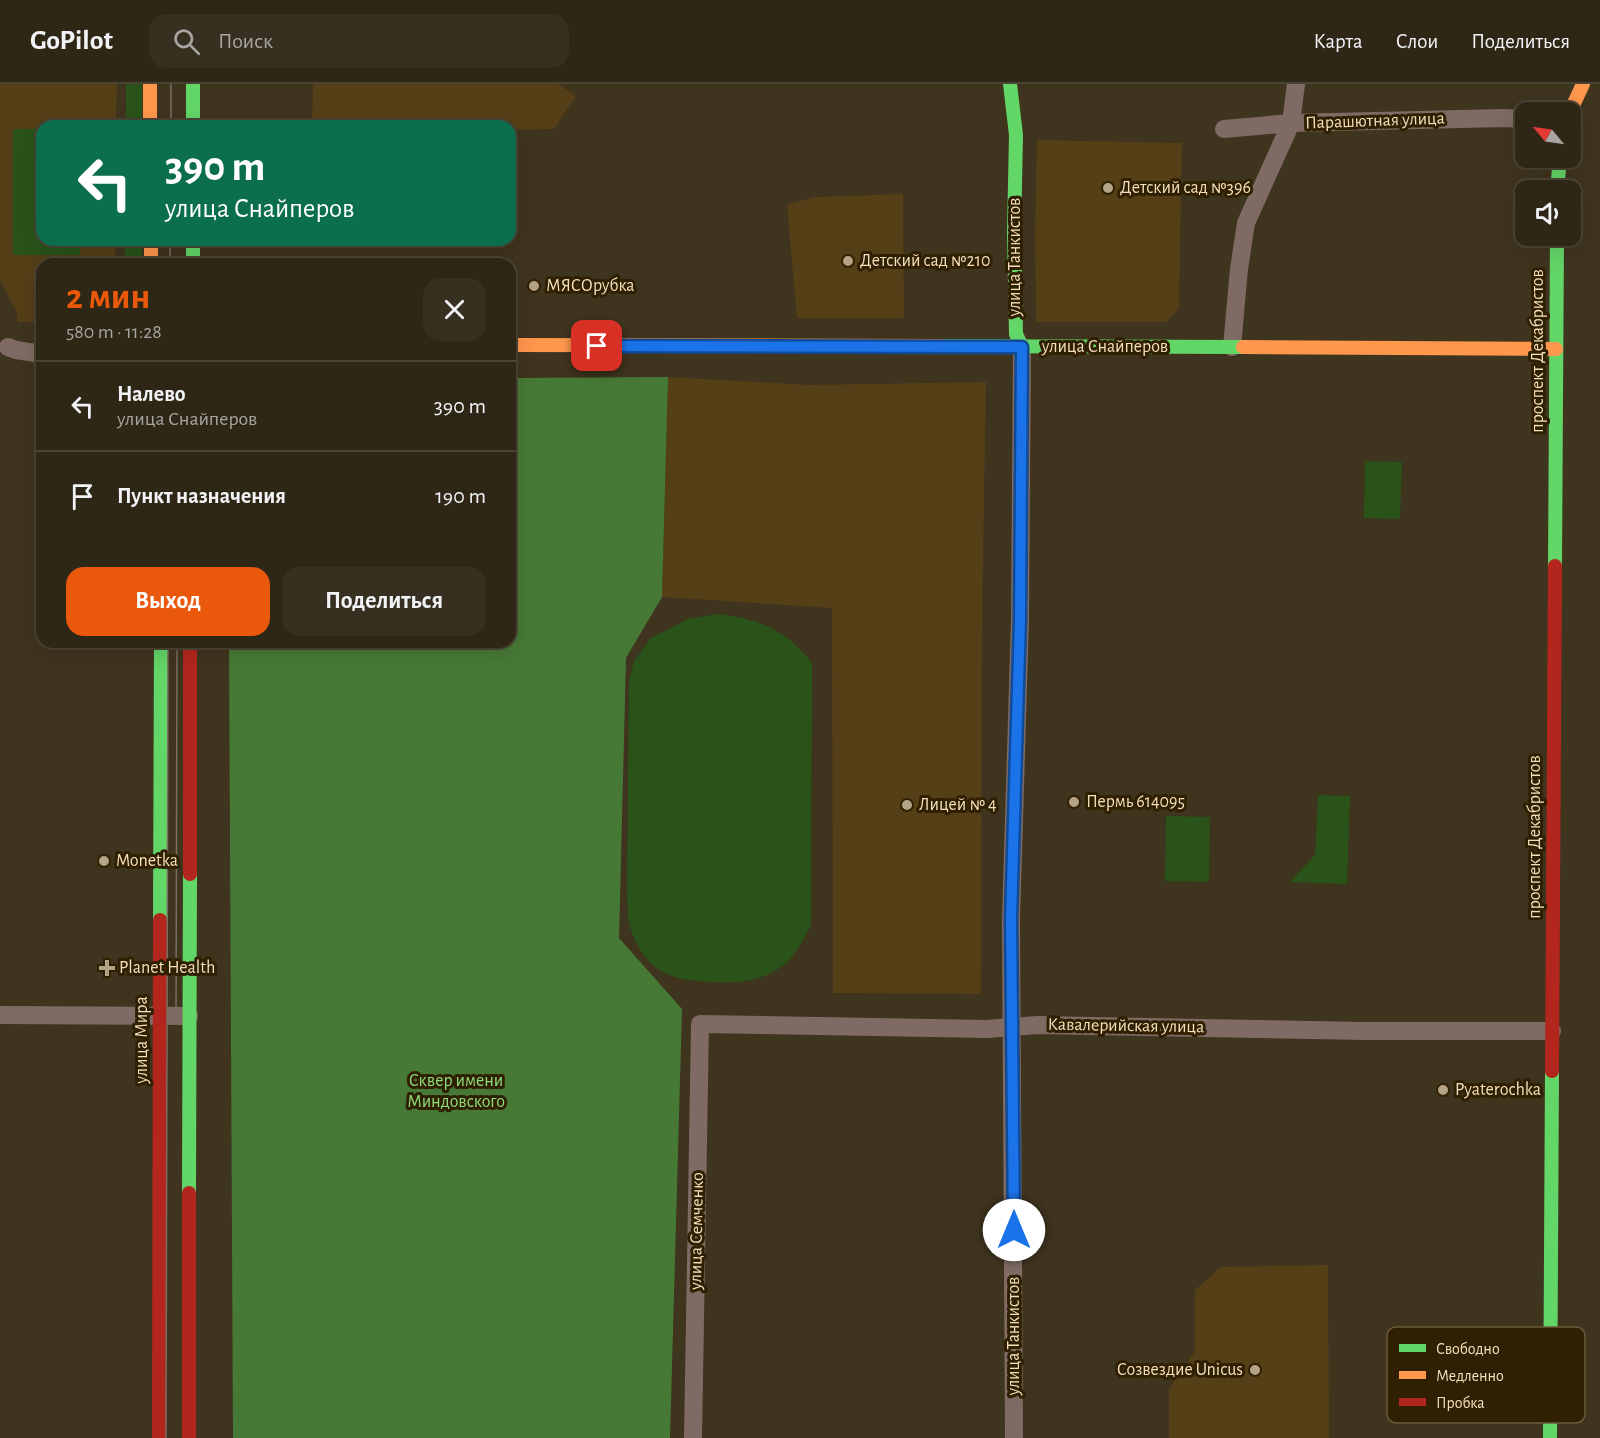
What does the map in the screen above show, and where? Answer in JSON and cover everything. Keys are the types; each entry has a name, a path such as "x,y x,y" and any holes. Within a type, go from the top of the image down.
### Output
{"main road":[{"path":"150,84 150,120"},
{"path":"193,84 193,120"},
{"name":"улица Танкистов","path":"1010,84 1016,135 1014,232 1016,334 1022,347"},
{"path":"1575,102 1583,84"},
{"name":"проспект Декабристов","path":"1551,1327 1557,246"},
{"name":"улица Снайперов","path":"516,345 1556,349"},
{"name":"улица Мира","path":"159,1438 160,648"},
{"path":"189,1438 190,648"},
{"name":"проспект Декабристов","path":"1550,1423 1550,1438"}],"street":[{"path":"1232,347 1246,223 1291,123 1296,84"},
{"name":"Парашютная улица","path":"1224,129 1291,123 1515,119"},
{"path":"8,347 16,351 36,353"},
{"name":"улица Танкистов","path":"1014,1438 1011,919 1020,619 1022,347"},
{"path":"0,1015 189,1016"},
{"name":"Кавалерийская улица","path":"700,1024 987,1029 1012,1026 1552,1031"},
{"name":"улица Семченко","path":"693,1438 700,1024"}],"shaded area":[{"path":"0,84 117,84 116,120 36,120 36,246 115,246 115,258 36,258 36,322 18,322 16,311 0,280"},
{"path":"313,84 558,84 576,96 554,129 516,130 516,120 312,120"},
{"name":"Детский сад №396","path":"1037,140 1182,143 1179,308 1167,322 1036,322"},
{"name":"Детский сад №210","path":"903,194 904,318 797,318 787,205 814,197"},
{"path":"668,377 808,385 986,382 982,617 981,994 833,993 832,608 662,597"},
{"name":"Созвездие Unicus","path":"1328,1265 1329,1438 1169,1438 1169,1389 1195,1351 1195,1290 1221,1267"}],"green space":[{"path":"126,84 142,84 142,120 126,120"},
{"path":"13,129 36,129 36,246 80,246 80,255 13,255"},
{"path":"125,246 142,246 142,258 125,258"},
{"name":"Сквер имени Миндовского","path":"668,377 662,597 626,658 619,938 682,1009 670,1438 233,1438 229,648 516,648 516,378"},
{"path":"1365,461 1402,462 1400,519 1364,518"},
{"path":"717,614 746,619 770,627 791,641 812,663 811,926 797,950 784,965 764,976 733,982 687,980 675,977 654,966 637,945 631,930 627,893 629,682 634,661 651,638 688,619"},
{"path":"1318,795 1350,796 1347,884 1290,882 1315,855"},
{"path":"1166,816 1210,817 1209,882 1165,881"}],"tram line":[{"path":"171,84 171,120"},
{"path":"170,246 170,258"},
{"path":"166,1438 168,648"},
{"path":"176,1018 177,648"}],"traffic: fast":[{"path":"193,84 193,120"},
{"path":"1010,84 1016,135 1014,232 1016,334 1022,347"},
{"path":"1558,180 1559,168"},
{"path":"193,246 193,258"},
{"path":"1555,566 1557,246"},
{"path":"941,346 1243,347"},
{"path":"160,920 161,648"},
{"path":"189,1193 190,874"},
{"path":"1551,1327 1552,1071"},
{"path":"1550,1423 1550,1438"}],"traffic: slow":[{"path":"150,84 150,120"},
{"path":"1575,102 1583,84"},
{"path":"151,246 151,258"},
{"path":"516,345 941,346"},
{"path":"1243,347 1556,349"}],"traffic: jam":[{"path":"1552,1071 1555,566"},
{"path":"190,648 190,874"},
{"path":"159,1438 160,920"},
{"path":"189,1193 189,1438"}],"place":[{"name":"Детский сад №396","path":"1108,188"},
{"name":"Детский сад №210","path":"848,261"},
{"name":"МЯСОрубка","path":"534,286"},
{"name":"Пермь 614095","path":"1074,802"},
{"name":"Лицей № 4","path":"907,805"},
{"name":"Monetka","path":"104,861"},
{"name":"Planet Health","path":"107,968"},
{"name":"Pyaterochka","path":"1443,1090"},
{"name":"Созвездие Unicus","path":"1255,1370"}],"route":[{"path":"597,346 1022,347 1020,619 1011,919 1014,1230"}]}
